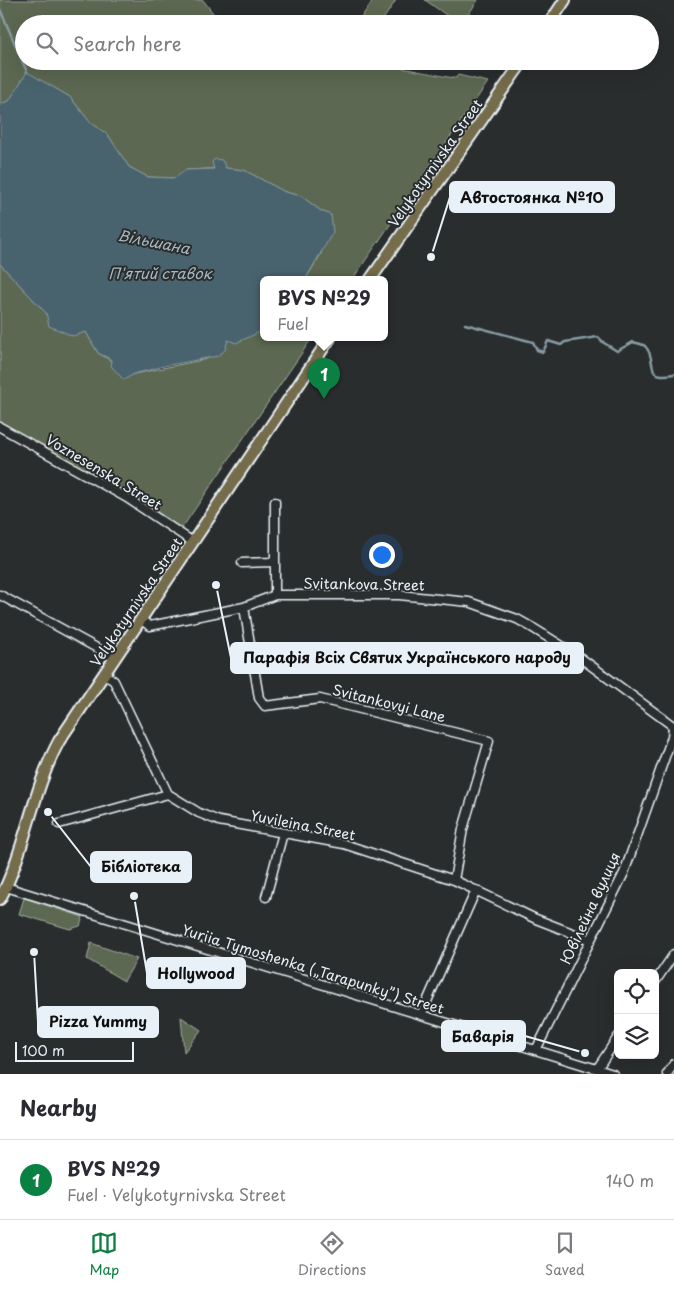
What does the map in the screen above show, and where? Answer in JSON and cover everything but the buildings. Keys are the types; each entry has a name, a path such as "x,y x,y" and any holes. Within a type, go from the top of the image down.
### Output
{"main road":[{"path":"555,15 565,0"},
{"name":"Velykotyrnivska Street","path":"373,276 517,70"},
{"name":"Velykotyrnivska Street","path":"0,899 6,887 50,758 72,721 328,341"}],"street":[{"name":"Voznesenska Street","path":"0,427 127,498 193,542"},
{"path":"275,502 273,562 275,595"},
{"path":"242,563 273,562"},
{"path":"0,595 115,658"},
{"name":"Svitankova Street","path":"141,620 150,626 244,607 275,595 399,595 469,602 517,619 533,628 578,656 666,719"},
{"name":"Svitankovyi Lane","path":"244,607 259,698 265,706 320,699 489,740 463,829 454,880"},
{"path":"59,824 168,794 114,681 104,674"},
{"name":"Ювілейна вулиця","path":"536,1050 624,873 672,737 673,726 666,719"},
{"name":"Yuvileina Street","path":"168,794 212,819 344,844 454,880 536,919 590,940"},
{"path":"266,897 283,833"},
{"name":"Yuriia Tymoshenka („Tarapunky”) Street","path":"6,887 613,1074"},
{"path":"421,1015 476,890"},
{"path":"659,976 674,954"},
{"path":"597,1069 614,1043"},
{"path":"667,1074 674,1064"}],"green space":[{"path":"0,0 203,0 214,15 15,15 15,70 412,70 456,78 458,75 488,82 355,276 307,276 321,254 331,215 321,211 301,196 285,192 244,170 226,168 186,170 175,178 148,177 129,167 108,135 90,122 70,97 28,73 9,101 0,104"},
{"path":"373,0 396,0 386,15 363,15"},
{"path":"425,0 478,0 468,15 446,15"},
{"path":"0,264 46,313 86,332 98,353 134,374 207,359 228,340 260,331 260,341 310,341 182,528 179,528 128,494 0,424"},
{"path":"24,898 83,917 80,926 70,929 19,914"},
{"path":"91,943 137,959 124,981 87,959"},
{"path":"181,1017 201,1030 184,1052"}],"water":[{"name":"П'ятий ставок","path":"27,72 70,97 90,122 108,135 129,167 148,177 175,178 186,170 214,169 212,162 215,159 222,160 226,168 244,170 285,192 301,196 321,211 331,215 333,232 307,276 260,276 260,332 236,343 228,340 225,350 218,356 164,366 134,374 124,380 111,366 112,360 98,353 86,332 73,336 49,326 46,313 0,264 0,104 9,101"}],"waterway":[{"path":"0,9 15,44"},
{"name":"Вільшана","path":"465,324 533,342 537,350 543,352 548,341 561,345 565,342 598,337 617,351 633,342 645,346 649,352 654,372 664,375 674,374"}],"place":[{"name":"Автостоянка №10","path":"431,257"},
{"name":"BVS №29","path":"324,399"},
{"name":"Парафія Всіх Святих Українського народу","path":"216,585"},
{"name":"Бібліотека","path":"48,812"},
{"name":"Hollywood","path":"134,896"},
{"name":"Pizza Yummy","path":"34,952"},
{"name":"Баварія","path":"585,1053"}]}
